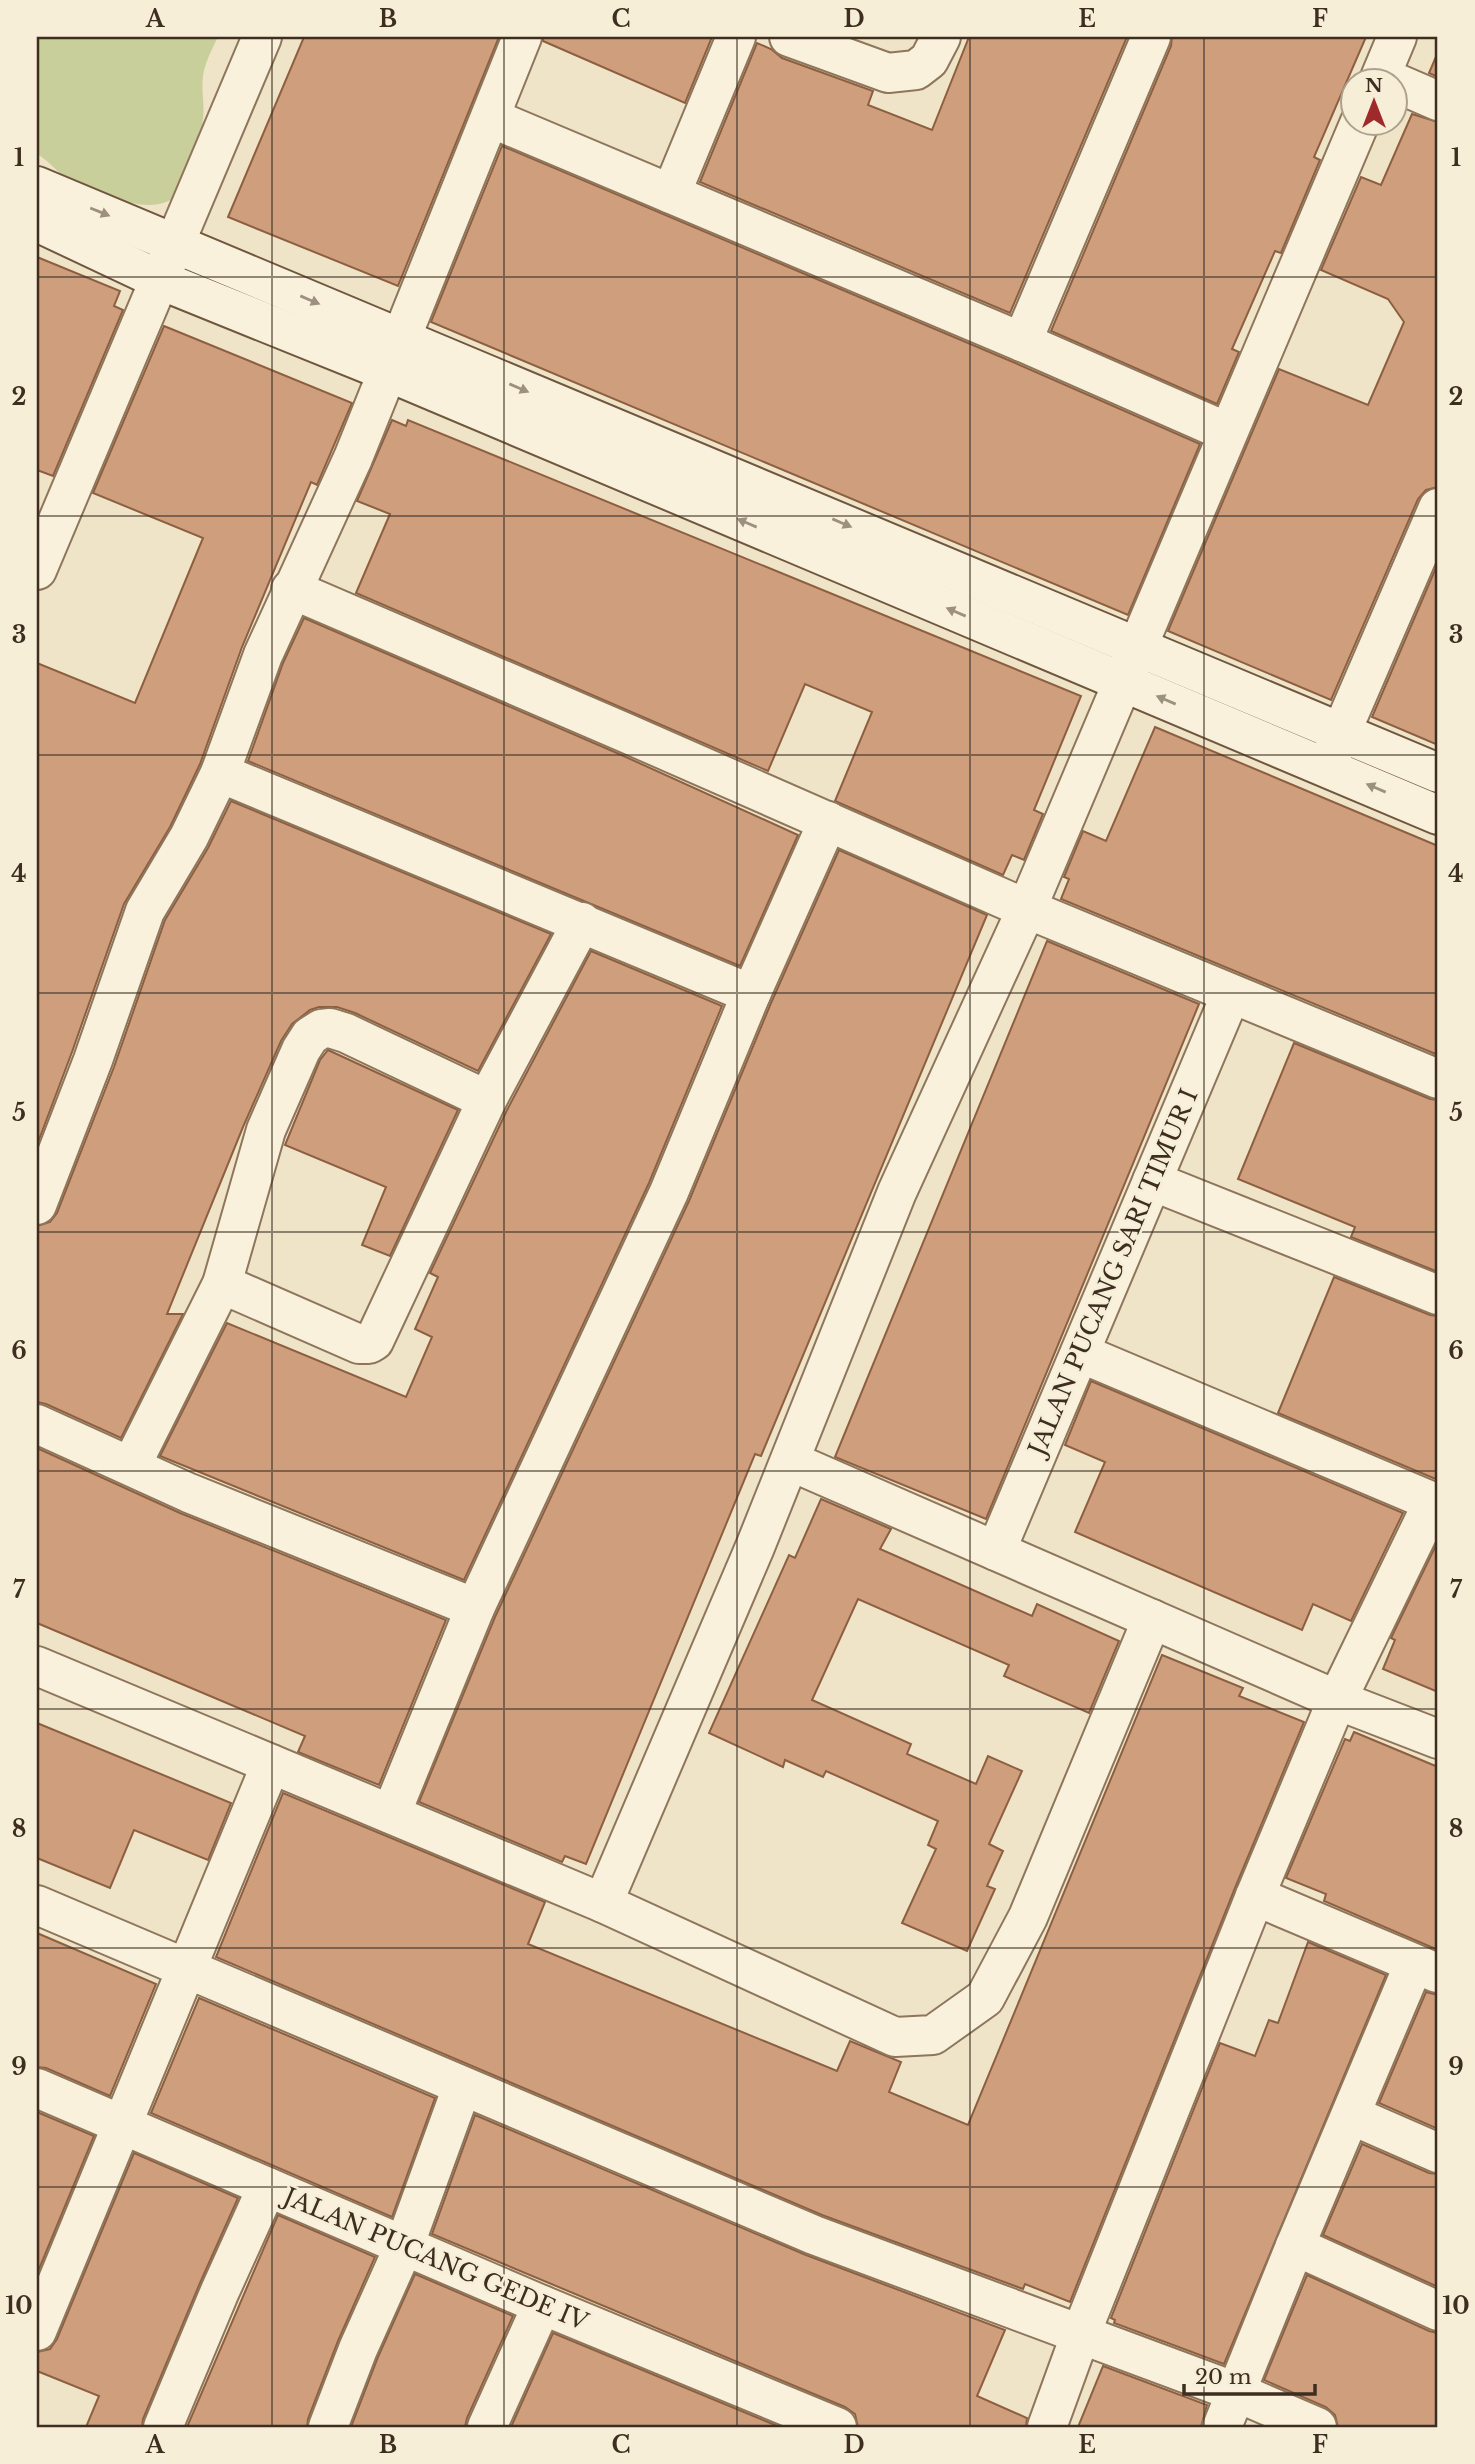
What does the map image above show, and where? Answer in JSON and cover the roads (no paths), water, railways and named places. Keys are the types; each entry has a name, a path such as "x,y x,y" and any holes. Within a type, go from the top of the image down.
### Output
{"street":[{"path":"37,570 46,524 160,280 262,37"},
{"path":"37,1205 93,1060 145,911 189,837 220,773 263,655 353,458 522,37"},
{"path":"671,194 736,37"},
{"path":"789,37 888,73 902,73 916,71 929,60 941,37"},
{"path":"1022,342 1151,37"},
{"path":"1390,66 1397,37"},
{"path":"1408,89 1438,101"},
{"path":"491,118 1022,342 1227,432"},
{"path":"603,1903 790,1461 897,1192 1027,908 1354,136"},
{"path":"37,186 176,243 395,355 1123,682 1438,815"},
{"path":"37,222 160,280 395,355 1137,647 1438,773"},
{"path":"1327,767 1438,512"},
{"path":"291,589 1027,908 1438,1079"},
{"path":"220,773 751,994"},
{"path":"391,1814 475,1608 669,1192 751,994 828,821"},
{"path":"222,1284 359,1344 374,1341 487,1100 582,922"},
{"name":"JALAN PUCANG SARI TIMUR I","path":"996,1551 1231,994"},
{"path":"131,1466 222,1284 266,1130 300,1049 315,1032 330,1028 346,1033 487,1100"},
{"path":"1152,1181 1438,1295"},
{"path":"1046,2427 1255,1896 1337,1700 1436,1503 1080,1353"},
{"path":"37,1424 189,1493 475,1608"},
{"path":"790,1461 1337,1700 1438,1739"},
{"path":"37,1666 603,1903 895,2037 933,2035 985,1998 1022,1928 1152,1619"},
{"path":"37,2331 271,1764"},
{"path":"1222,2427 1350,2115 1426,1969 1255,1896"},
{"path":"37,1905 814,2235 1236,2392 1317,2427"},
{"path":"328,2427 358,2349 405,2245 463,2087"},
{"name":"JALAN PUCANG GEDE IV","path":"37,2088 542,2305 837,2427"},
{"path":"1350,2115 1438,2153"},
{"path":"163,2427 267,2187"},
{"path":"1295,2246 1438,2311"},
{"path":"487,2427 542,2305"}]}
